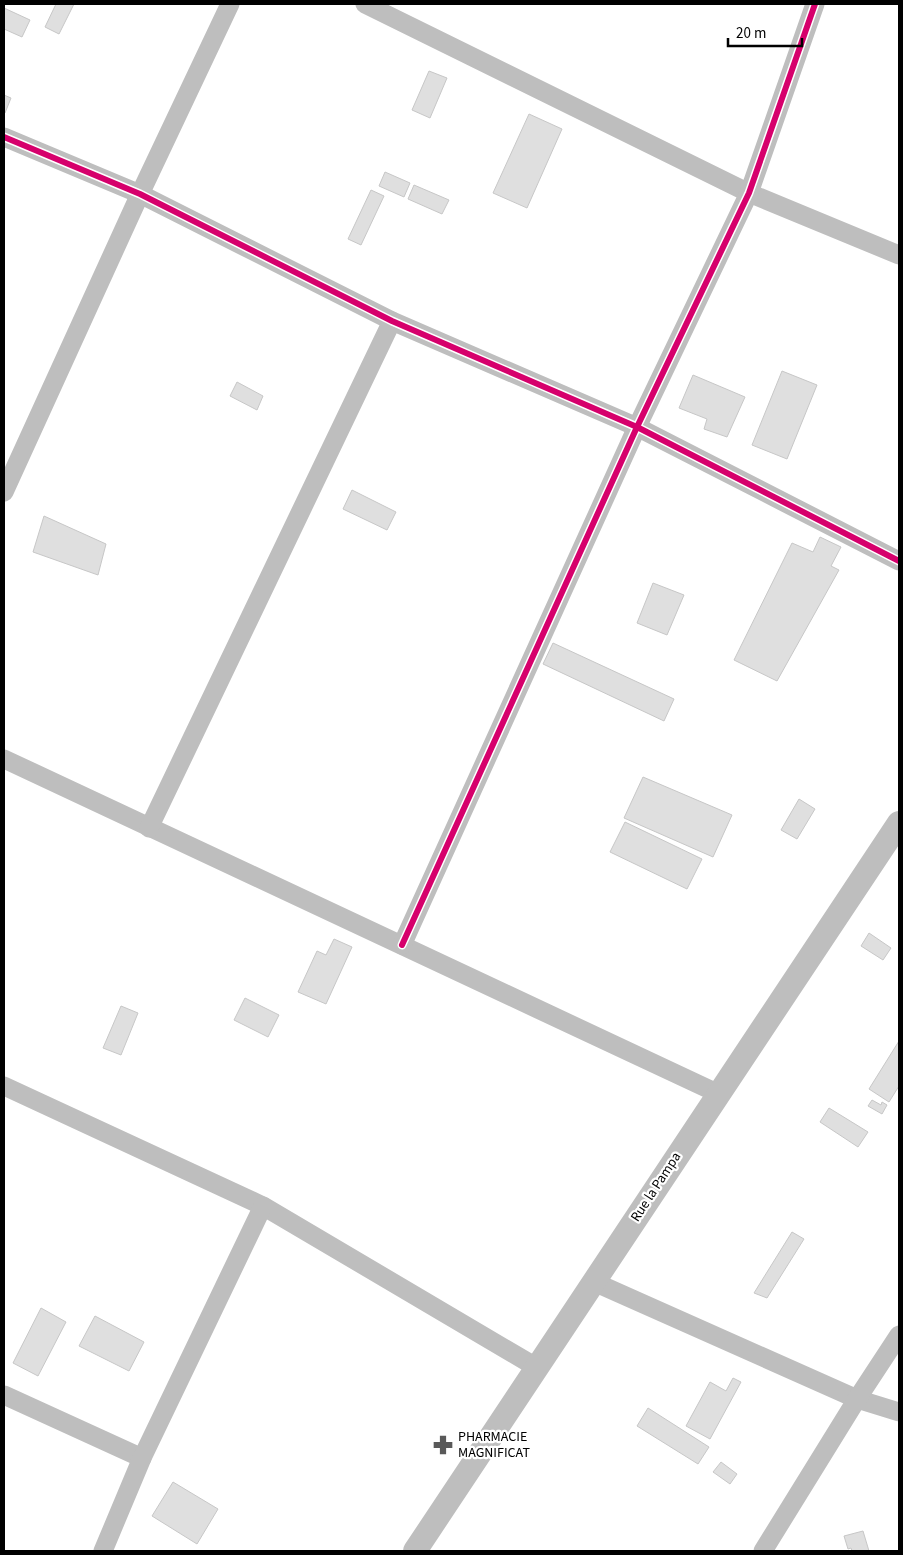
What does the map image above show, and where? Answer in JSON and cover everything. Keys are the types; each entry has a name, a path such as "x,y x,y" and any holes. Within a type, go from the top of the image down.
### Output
{"street":[{"path":"4,492 140,194 230,4"},
{"path":"365,4 749,193 899,255"},
{"path":"402,945 637,427 749,193 815,4"},
{"path":"4,137 140,194 392,321 637,427 899,561"},
{"path":"150,828 392,321"},
{"path":"4,759 717,1094"},
{"name":"Rue la Pampa","path":"415,1551 717,1094 899,823"},
{"path":"4,1086 263,1206 536,1367"},
{"path":"103,1551 142,1458 263,1206"},
{"path":"594,1282 857,1399 899,1412"},
{"path":"763,1551 899,1335"},
{"path":"4,1395 142,1458"}],"building":[{"path":"56,4 74,4 59,34 45,27"},
{"path":"4,8 30,20 22,37 4,29"},
{"path":"429,71 447,78 430,118 412,110"},
{"path":"4,95 11,98 5,113 4,112"},
{"path":"529,114 562,129 527,208 493,193"},
{"path":"385,172 410,183 404,197 379,186"},
{"path":"414,185 449,200 442,214 408,199"},
{"path":"371,190 384,196 361,245 348,239"},
{"path":"782,371 817,385 787,459 752,445"},
{"path":"693,375 745,397 727,437 704,429 707,419 679,408"},
{"path":"237,382 263,396 257,410 230,396"},
{"path":"352,490 396,512 387,530 343,509"},
{"path":"44,516 106,544 98,575 33,552"},
{"path":"820,537 841,547 831,566 839,570 777,681 734,660 792,543 813,552"},
{"path":"653,583 684,595 667,635 637,623"},
{"path":"553,643 674,699 664,721 543,664"},
{"path":"643,777 732,815 713,857 624,818"},
{"path":"799,799 815,809 797,839 781,830"},
{"path":"625,822 702,859 687,889 610,852"},
{"path":"869,933 891,948 883,960 861,946"},
{"path":"334,939 352,947 326,1004 298,992 317,951 326,955"},
{"path":"245,998 279,1015 268,1037 234,1020"},
{"path":"121,1006 138,1013 121,1055 103,1048"},
{"path":"899,1041 899,1086 889,1102 869,1089"},
{"path":"872,1100 881,1105 882,1102 887,1105 882,1114 868,1106"},
{"path":"829,1108 868,1132 858,1147 820,1122"},
{"path":"792,1232 804,1239 767,1298 754,1293"},
{"path":"41,1308 66,1322 38,1376 13,1363"},
{"path":"95,1316 144,1342 129,1371 79,1346"},
{"path":"733,1378 741,1382 710,1439 686,1426 710,1382 726,1391"},
{"path":"648,1408 709,1447 698,1464 637,1426"},
{"path":"721,1462 737,1474 730,1484 713,1472"},
{"path":"173,1482 218,1509 197,1544 152,1516"},
{"path":"863,1531 869,1551 852,1551 851,1548 848,1549 844,1536"}],"cycle path":[{"path":"402,945 637,427 749,193 815,4"},
{"path":"4,137 140,194 392,321 637,427 899,561"}],"place":[{"name":"PHARMACIE MAGNIFICAT","path":"443,1445"}]}
